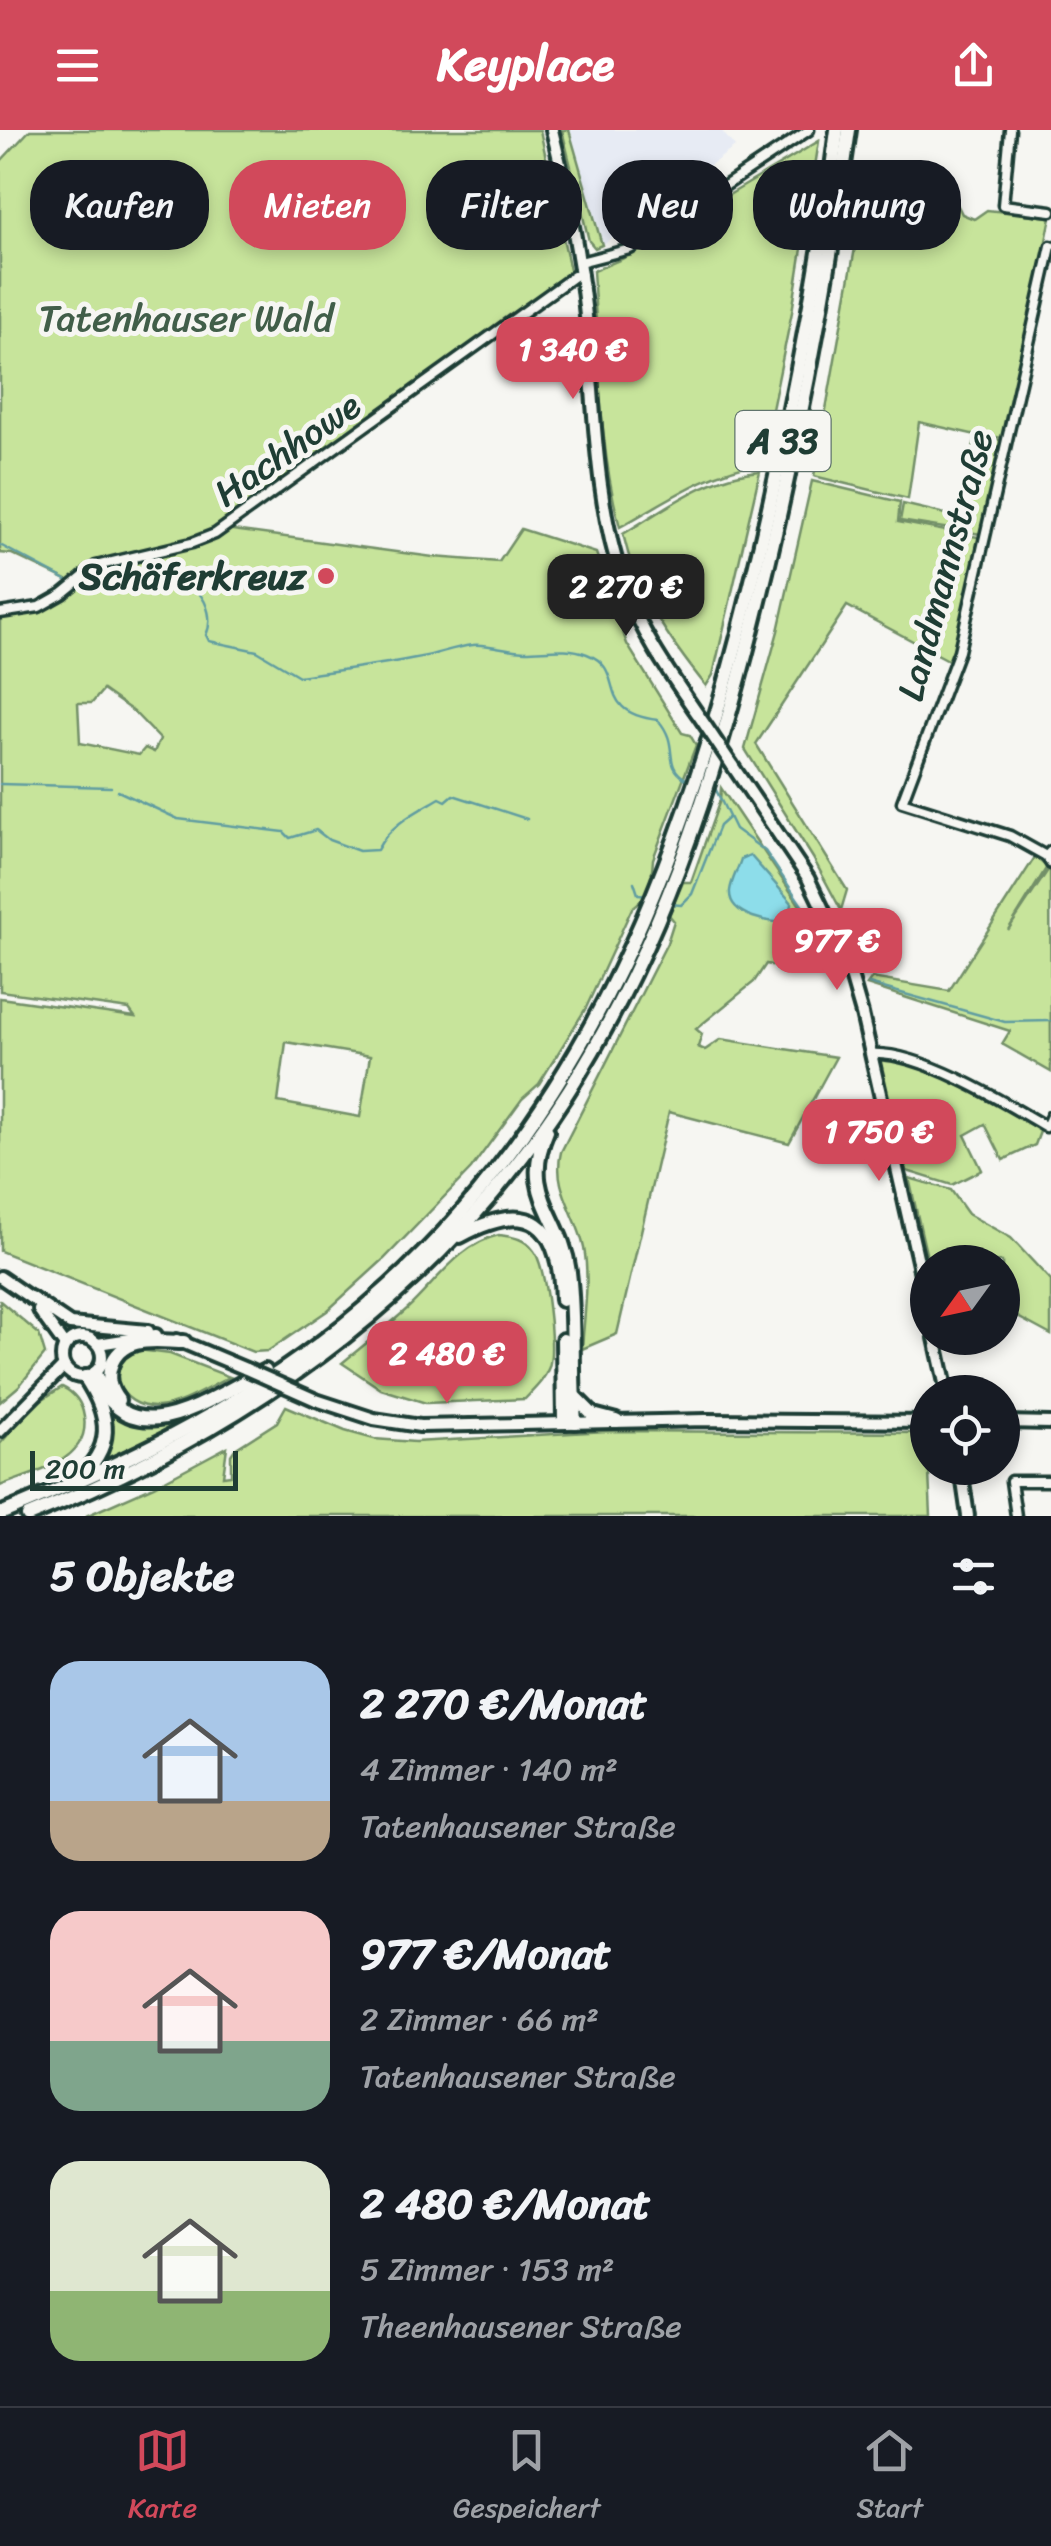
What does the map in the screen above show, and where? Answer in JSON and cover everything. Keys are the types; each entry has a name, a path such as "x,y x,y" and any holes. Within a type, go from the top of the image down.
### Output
{"highway":[{"name":"A 33","path":"669,876 708,747 759,552 811,300 837,130"},
{"name":"A 33","path":"28,1516 158,1459 277,1389 370,1319 453,1240 559,1106 606,1027 669,876 740,678 806,385 849,130"},
{"name":"A 33","path":"0,1514 132,1458 246,1396 321,1343 426,1249 508,1155 578,1054 655,912"},
{"path":"559,1106 537,1166 542,1198 567,1254 574,1396 570,1422"},
{"path":"453,1240 486,1222 512,1216 535,1225 551,1240 560,1272 570,1422"},
{"path":"149,1419 122,1405 112,1393 108,1378 112,1363 126,1346 139,1342 184,1342"},
{"path":"90,1375 118,1410 149,1419 181,1413 321,1343"},
{"path":"60,1489 92,1464 106,1437 104,1417 90,1375"},
{"path":"574,1396 593,1415 616,1421"}],"street":[{"path":"552,130 582,275 599,479 623,584 639,622 808,878 832,922 855,984 914,1245"},
{"path":"580,262 630,248 809,130"},
{"path":"1010,130 1003,205 1051,210"},
{"name":"Landmannstraße","path":"1049,857 1010,836 902,802 959,650 1051,246"},
{"name":"Hachhowe","path":"0,613 39,608 96,566 215,534 574,276 582,275"},
{"path":"871,1054 888,1054 973,1084 1046,1127 1051,1116"},
{"path":"5,1280 70,1324 164,1336 361,1416 420,1426 616,1421 910,1422"},
{"path":"5,1280 47,1319 64,1346 67,1370"},
{"path":"30,1297 74,1338"},
{"path":"67,1370 90,1375 100,1349 132,1337 164,1336"},
{"path":"64,1346 74,1338 87,1337 100,1349"},
{"path":"0,1431 29,1400 67,1370"},
{"path":"1020,1422 1051,1423"},
{"path":"1016,1516 1011,1481 1051,1481"},
{"path":"963,1485 968,1516"}],"shaded area":[{"path":"569,130 721,130 735,147 717,160 602,160 602,245 582,175 582,160 578,160"}],"green space":[{"name":"Tatenhauser Wald","path":"30,130 540,130 546,160 426,160 426,250 566,250 571,275 227,520 233,530 433,557 499,562 521,529 596,553 627,644 682,733 690,735 696,745 653,859 646,893 632,908 586,1008 539,1084 522,1099 471,1169 384,1259 327,1311 268,1351 253,1352 0,1251 0,998 135,1017 129,1009 0,991 0,611 38,604 71,582 12,554 0,553 0,162","holes":["103,690 134,712 160,739 154,752 145,748 139,755 80,743 78,703 92,703","286,1042 370,1056 360,1117 278,1102"]},
{"path":"562,130 569,130 578,160 569,160"},
{"path":"819,141 816,160 787,160"},
{"path":"582,175 602,245 595,248 589,241 582,212"},
{"path":"753,181 753,250 802,250 761,463 706,480 620,527 603,433 593,271 637,250 733,250 733,193"},
{"path":"987,210 1051,217 1005,438 919,422 908,499 814,476 855,250 961,250 961,212 974,219"},
{"path":"975,438 1004,440 981,534 900,521 903,504 962,518"},
{"path":"760,471 713,675 706,686 656,614 636,576 623,534 706,486"},
{"path":"812,481 900,502 898,522 983,538 952,662 847,606 756,744 847,890 841,910 745,749 778,631"},
{"path":"721,788 805,913 836,979 766,964 754,982 696,1029 702,1034 698,1047 705,1050 721,1039 836,1057 789,1143 669,1112 617,1334 582,1349 586,1260 581,1235 562,1189 561,1152 667,943 674,921 669,915 683,882 691,882"},
{"path":"1035,857 1047,867 1008,930 1050,867 1051,1072 1002,1044 1010,1031 867,985 872,978 949,991"},
{"path":"884,1056 972,1087 1041,1129 1035,1145 1003,1160 985,1124 965,1135 982,1170 952,1185 907,1171 877,1060"},
{"path":"909,1178 951,1190 968,1214 1018,1245 924,1245"},
{"path":"499,1235 527,1243 534,1251 546,1290 551,1357 542,1381 525,1399 426,1403 381,1389 342,1363 408,1308 460,1255"},
{"path":"1020,1248 1051,1281 1051,1335 1020,1318"},
{"path":"0,1301 39,1334 45,1354 0,1402"},
{"path":"139,1350 170,1354 230,1377 176,1403 144,1406 124,1393 117,1374 126,1356"},
{"path":"62,1387 74,1395 83,1412 84,1432 78,1445 56,1464 0,1486 0,1444 35,1404"},
{"path":"102,1399 132,1420 170,1428 102,1461 111,1430"},
{"path":"286,1406 345,1431 374,1439 415,1442 607,1431 910,1433 910,1485 930,1485 931,1516 86,1516 227,1447 223,1476 231,1475 231,1455 235,1449 277,1422"}],"water":[{"path":"750,855 792,903 790,922 753,917 731,900 730,891 741,859"}],"waterway":[{"path":"0,545 70,582"},
{"path":"81,583 135,591 144,587 198,592 208,612 209,641 257,651 299,676 406,660 473,645 587,654 606,670 617,700 625,709 658,720 669,738 674,767 686,779"},
{"path":"0,784 111,787"},
{"path":"716,790 735,829 765,851 814,923"},
{"path":"118,791 178,819 284,832 290,838 316,830 329,840 359,851 377,850 404,820 440,798 446,801 453,795 527,819"},
{"path":"670,904 681,905 692,894 719,826 728,818"},
{"path":"634,882 638,894 649,895"},
{"path":"821,936 837,975"},
{"path":"869,984 1005,1022 1051,1021"}],"place":[{"name":"Schäferkreuz","path":"326,576"}]}
